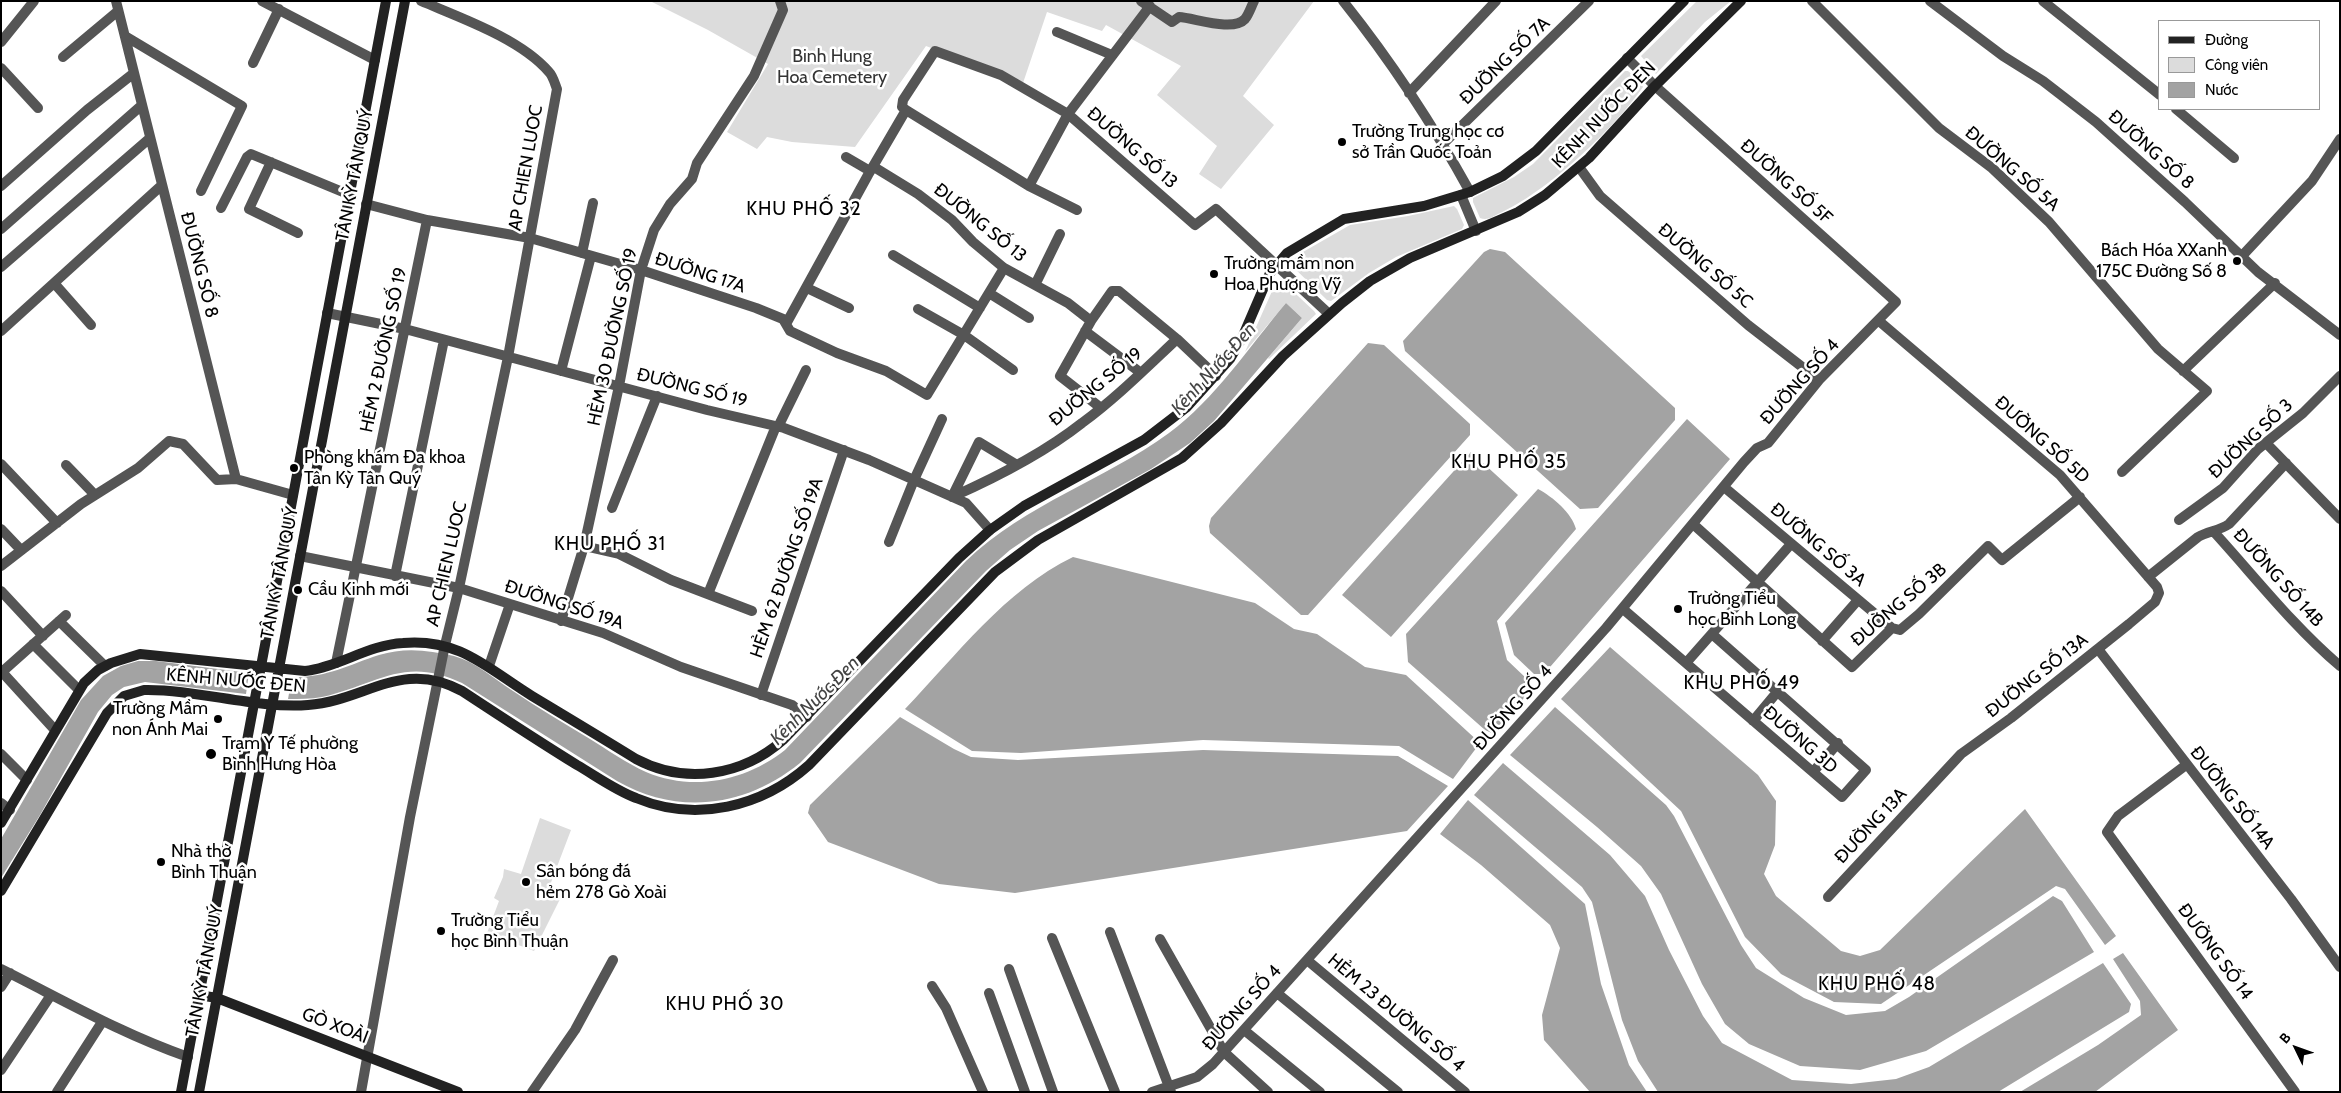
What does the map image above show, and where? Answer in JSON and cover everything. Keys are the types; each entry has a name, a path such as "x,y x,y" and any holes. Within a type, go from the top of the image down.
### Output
{"street":[{"path":"1,42 34,1"},
{"path":"262,1 375,60"},
{"name":"TÂN KỲ TÂN QUÝ","path":"181,1092 386,1"},
{"name":"TÂN KỲ TÂN QUÝ","path":"199,1092 405,1"},
{"name":"AP CHIEN LUOC","path":"361,1092 410,817 444,649 459,588 508,357 557,89 551,73 529,54 483,28 422,1"},
{"name":"HẺM 30 ĐƯỜNG SỐ 19","path":"562,621 584,546 619,386 641,270 654,230 670,204 692,179 697,163 754,76 783,10 780,1"},
{"path":"1146,4 1172,22 1179,17 1228,26 1245,18 1254,1"},
{"path":"1343,1 1390,61 1443,144 1466,193 1476,231"},
{"path":"1409,93 1496,1"},
{"name":"ĐƯỜNG SỐ 7A","path":"1443,144 1589,1"},
{"name":"KÊNH NƯỚC ĐEN","path":"1,823 79,690 91,676 105,666 130,656 151,654 305,671 398,643 444,649 469,655 489,666 530,695 636,759 655,767 677,773 708,774 743,766 776,747 958,558 990,530 1024,506 1154,434 1187,407 1230,359 1242,338 1276,264 1302,242 1344,219 1415,208 1466,193 1503,176 1532,154 1684,1"},
{"name":"KÊNH NƯỚC ĐEN","path":"1,891 108,713 124,696 138,691 153,690 272,703 315,705 334,701 401,679 438,678 462,691 550,748 641,800 668,808 700,810 729,807 759,798 788,782 809,765 1004,564 1038,540 1182,458 1216,428 1279,360 1329,314 1370,282 1398,264 1528,207 1579,167 1620,127 1655,86 1741,1"},
{"name":"ĐƯỜNG SỐ 5A","path":"1812,1 1939,128 1992,168 2050,222 2153,344 2207,391 2122,472"},
{"path":"2042,1 2158,94"},
{"name":"ĐƯỜNG SỐ 8","path":"1933,2 2003,56 2043,81 2096,122 2185,202 2241,257 2340,335"},
{"name":"ĐƯỜNG SỐ 13","path":"1146,4 1112,55 1068,114 1195,225 1216,209 1276,264"},
{"path":"63,57 117,6"},
{"name":"ĐƯỜNG SỐ 8","path":"117,6 236,479"},
{"path":"253,63 279,10"},
{"path":"1057,32 1112,55"},
{"path":"125,36 242,106 201,191"},
{"path":"1029,186 1068,114 1001,75 935,51 903,100 902,108 1029,186 1077,210"},
{"name":"ĐƯỜNG SỐ 5F","path":"1627,58 1655,86 1896,302 1879,321"},
{"path":"1,68 38,108"},
{"path":"1,186 88,110 134,73"},
{"path":"1,229 142,105"},
{"path":"786,324 906,110"},
{"path":"2177,110 2234,158"},
{"path":"1,267 150,138"},
{"path":"2241,257 2312,181 2340,139"},
{"path":"221,208 249,154 350,195"},
{"name":"ĐƯỜNG SỐ 13","path":"846,157 890,175 938,210 1004,268 1068,303 1091,321"},
{"path":"271,162 249,209 298,233"},
{"name":"ĐƯỜNG SỐ 5C","path":"1579,167 1600,196 1748,325 1819,380"},
{"path":"1,331 162,185"},
{"path":"561,371 586,255 593,203"},
{"name":"ĐƯỜNG 17A","path":"366,204 428,220 530,238 641,270 756,308 783,319 790,331 837,353 886,371 927,395 964,335"},
{"name":"HẺM 2 ĐƯỜNG SỐ 19","path":"336,663 428,220"},
{"path":"1035,285 1060,234"},
{"path":"893,255 980,308"},
{"path":"1276,264 1329,314"},
{"path":"964,335 1004,268"},
{"path":"2183,371 2275,283"},
{"path":"54,284 91,325"},
{"path":"807,288 849,308"},
{"path":"1101,408 1060,376 1091,321 1112,291 1119,291 1177,339 1216,376"},
{"path":"989,293 1029,318"},
{"path":"918,309 964,335 1013,370"},
{"name":"ĐƯỜNG SỐ 19","path":"328,314 405,329 707,410 777,426 844,450 966,503 990,530"},
{"name":"ĐƯỜNG SỐ 4","path":"1152,1092 1170,1090 1196,1077 1224,1052 1623,609 1756,448 1768,443 1819,380 1879,321"},
{"name":"ĐƯỜNG SỐ 5D","path":"1879,321 2034,451 2080,497 2148,577 2159,593 2155,602"},
{"path":"1085,331 1141,373"},
{"name":"ĐƯỜNG SỐ 19","path":"952,497 1017,465 1080,425 1141,373 1177,339"},
{"path":"396,576 444,340"},
{"path":"708,594 777,426 806,370"},
{"name":"ĐƯỜNG SỐ 3","path":"2179,520 2223,488 2266,443 2303,413 2340,376"},
{"path":"612,508 657,396"},
{"path":"889,542 914,480 942,419"},
{"path":"1,566 56,523 138,468 168,441 183,444 217,480 236,479 293,495"},
{"path":"952,497 979,442 1017,465"},
{"path":"2266,443 2340,519"},
{"name":"HẺM 62 ĐƯỜNG SỐ 19A","path":"761,695 844,450"},
{"path":"2148,577 2198,538 2229,524 2286,463"},
{"path":"1,464 56,523"},
{"path":"66,465 96,495"},
{"name":"ĐƯỜNG SỐ 3A","path":"1724,487 1892,628"},
{"name":"ĐƯỜNG SỐ 3B","path":"1693,524 1852,667 1892,628 1900,630 1919,614 1988,546 2002,560 2080,497"},
{"path":"1,529 21,550"},
{"name":"ĐƯỜNG SỐ 14B","path":"2214,532 2322,651 2340,666"},
{"path":"1686,663 1791,544"},
{"path":"584,546 618,554 671,580 752,611"},
{"name":"ĐƯỜNG SỐ 19A","path":"300,556 459,588 603,633 681,668 792,706 806,717"},
{"path":"1,592 42,636"},
{"path":"1822,641 1858,600"},
{"name":"ĐƯỜNG SỐ 13A","path":"1940,777 1961,754 2011,718 2155,602"},
{"path":"489,666 510,604"},
{"name":"ĐƯỜNG 3D","path":"1623,609 1842,797 1866,770 1838,743"},
{"path":"55,730 2,672 63,618 105,666"},
{"path":"1712,634 1838,743 1814,772"},
{"path":"34,644 79,690"},
{"name":"ĐƯỜNG SỐ 14A","path":"2098,649 2291,899 2340,966"},
{"path":"1753,721 1778,691"},
{"path":"1,754 27,780"},
{"name":"ĐƯỜNG SỐ 14","path":"2186,765 2118,816 2107,832 2295,1092"},
{"name":"ĐƯỜNG 13A","path":"1828,897 1940,777"},
{"path":"1,803 10,810"},
{"path":"1110,932 1170,1090"},
{"path":"1052,938 1115,1092"},
{"path":"1160,939 1224,1052 1268,1092"},
{"path":"532,1092 575,1030 613,960"},
{"name":"HẺM 23 ĐƯỜNG SỐ 4","path":"1307,960 1465,1092"},
{"path":"1009,969 1053,1092"},
{"path":"1,987 6,971 102,1022 150,1044 188,1057"},
{"path":"932,986 946,1008 983,1092"},
{"path":"989,992 1025,1092"},
{"path":"1277,993 1398,1092"},
{"path":"1,1070 51,994"},
{"name":"GÒ XOÀI","path":"199,995 217,998 458,1092"},
{"path":"57,1092 102,1022"},
{"path":"1244,1030 1320,1092"}],"green space":[{"name":"Binh Hung Hoa Cemetery","path":"650,1 1314,1 1243,96 1274,125 1221,189 1199,174 1217,146 1157,95 1181,66 1106,25 1102,31 1047,12 1023,83 926,46 855,147 792,142 767,137 757,149 727,132 768,64 708,30"},
{"path":"1697,1 1731,1 1705,22 1656,74 1641,56"},
{"path":"1625,71 1628,71 1641,82 1643,87 1597,141 1537,191 1492,217 1480,218 1473,198 1514,177 1533,164"},
{"path":"1454,206 1464,225 1462,229 1396,257 1369,273 1331,301 1327,300 1290,264 1291,261 1303,252 1350,225 1408,216"},
{"path":"1277,280 1282,281 1316,314 1269,359 1302,318 1286,303 1245,352"},
{"name":"Sân bóng đá hẻm 278 Gò Xoài","path":"540,818 571,830 547,893 560,899 534,951 487,933 499,901 494,898 503,877 504,869 521,874"}],"water":[{"path":"1490,249 1505,252 1675,408 1675,420 1598,508 1580,509 1405,351 1403,341 1484,252"},
{"path":"1286,303 1302,318 1214,421 1190,443 1151,469 1038,531 1010,550 986,571 800,763 779,778 757,789 711,802 687,802 664,799 640,792 617,781 462,683 442,675 406,672 390,675 322,697 288,699 292,677 326,673 388,652 416,650 435,652 454,656 477,667 624,761 646,772 664,778 700,782 736,776 770,761 785,750 966,561 990,541 1014,523 1144,450 1186,419 1231,372"},
{"path":"1368,343 1384,345 1470,424 1470,435 1308,615 1301,615 1210,533 1209,526 1211,518"},
{"path":"1687,419 1730,459 1544,674 1534,674 1514,655 1505,623"},
{"path":"1471,452 1518,495 1391,637 1342,595"},
{"path":"1538,489 1550,496 1561,506 1574,523 1576,529 1497,621 1507,660 1527,679 1530,691 1494,734 1485,730 1408,662 1406,634"},
{"path":"1073,557 1255,603 1294,629 1317,634 1365,667 1406,675 1480,743 1453,779 1399,746 1203,740 1021,753 972,751 905,709 1003,606 1025,587"},
{"path":"1610,647 1758,775 1776,801 1775,845 1764,874 1776,896 1841,951 1860,956 1880,950 2025,809 2116,936 2105,945 2065,889 2056,886 1881,1004 1834,1002 1781,974 1745,937 1681,811 1561,699"},
{"path":"138,661 156,661 249,673 246,694 145,682 124,687 112,695 98,712 40,815 1,878 1,839 81,700 103,676 121,666"},
{"path":"1555,707 1666,805 1674,816 1741,945 1756,968 1804,998 1846,1015 1885,1011 1909,997 2053,896 2062,901 2094,952 1926,1051 1860,1070 1800,1066 1749,1044 1725,1024 1702,984 1661,894 1641,866 1510,755"},
{"path":"900,717 971,757 1018,760 1203,750 1398,756 1448,786 1407,831 1015,893 939,884 828,842 808,813 810,805"},
{"path":"1503,763 1610,855 1645,896 1669,950 1703,1016 1722,1043 1792,1080 1851,1084 1896,1079 1929,1067 2103,963 2131,1004 2129,1012 1998,1092 1658,1092 1638,1061 1622,1020 1592,902 1582,887 1474,795"},
{"path":"1468,800 1585,904 1601,984 1629,1065 1647,1092 1590,1092 1544,1040 1542,1015 1560,948 1550,925 1481,865 1440,834"},
{"path":"2123,953 2178,1030 2095,1092 2020,1092 2098,1045 2141,1015 2140,1001 2113,959"}],"place":[{"name":"Trường Trung học cơ sở Trần Quốc Toản","path":"1342,142"},
{"name":"Bách Hóa XXanh 175C Đường Số 8","path":"2237,261"},
{"name":"Trường mầm non Hoa Phượng Vỹ","path":"1214,274"},
{"name":"Phòng khám Đa khoa Tân Kỳ Tân Quý","path":"294,468"},
{"name":"Cầu Kinh mới","path":"298,590"},
{"name":"Trường Tiểu học Bình Long","path":"1678,609"},
{"name":"Trường Mầm non Ánh Mai","path":"218,719"},
{"name":"Trạm Y Tế phường Bình Hưng Hòa","path":"211,754"},
{"name":"Nhà thờ Bình Thuận","path":"161,862"},
{"name":"Sân bóng đá hẻm 278 Gò Xoài","path":"526,882"},
{"name":"Trường Tiểu học Bình Thuận","path":"441,931"}],"district":[{"name":"KHU PHỐ 32","path":"804,209"},
{"name":"KHU PHỐ 35","path":"1509,462"},
{"name":"KHU PHỐ 31","path":"610,544"},
{"name":"KHU PHỐ 49","path":"1742,683"},
{"name":"KHU PHỐ 48","path":"1877,984"},
{"name":"KHU PHỐ 30","path":"725,1004"}],"water label":[{"name":"Kênh Nước Đen","path":"1214,369"},
{"name":"Kênh Nước Đen","path":"815,701"}]}
